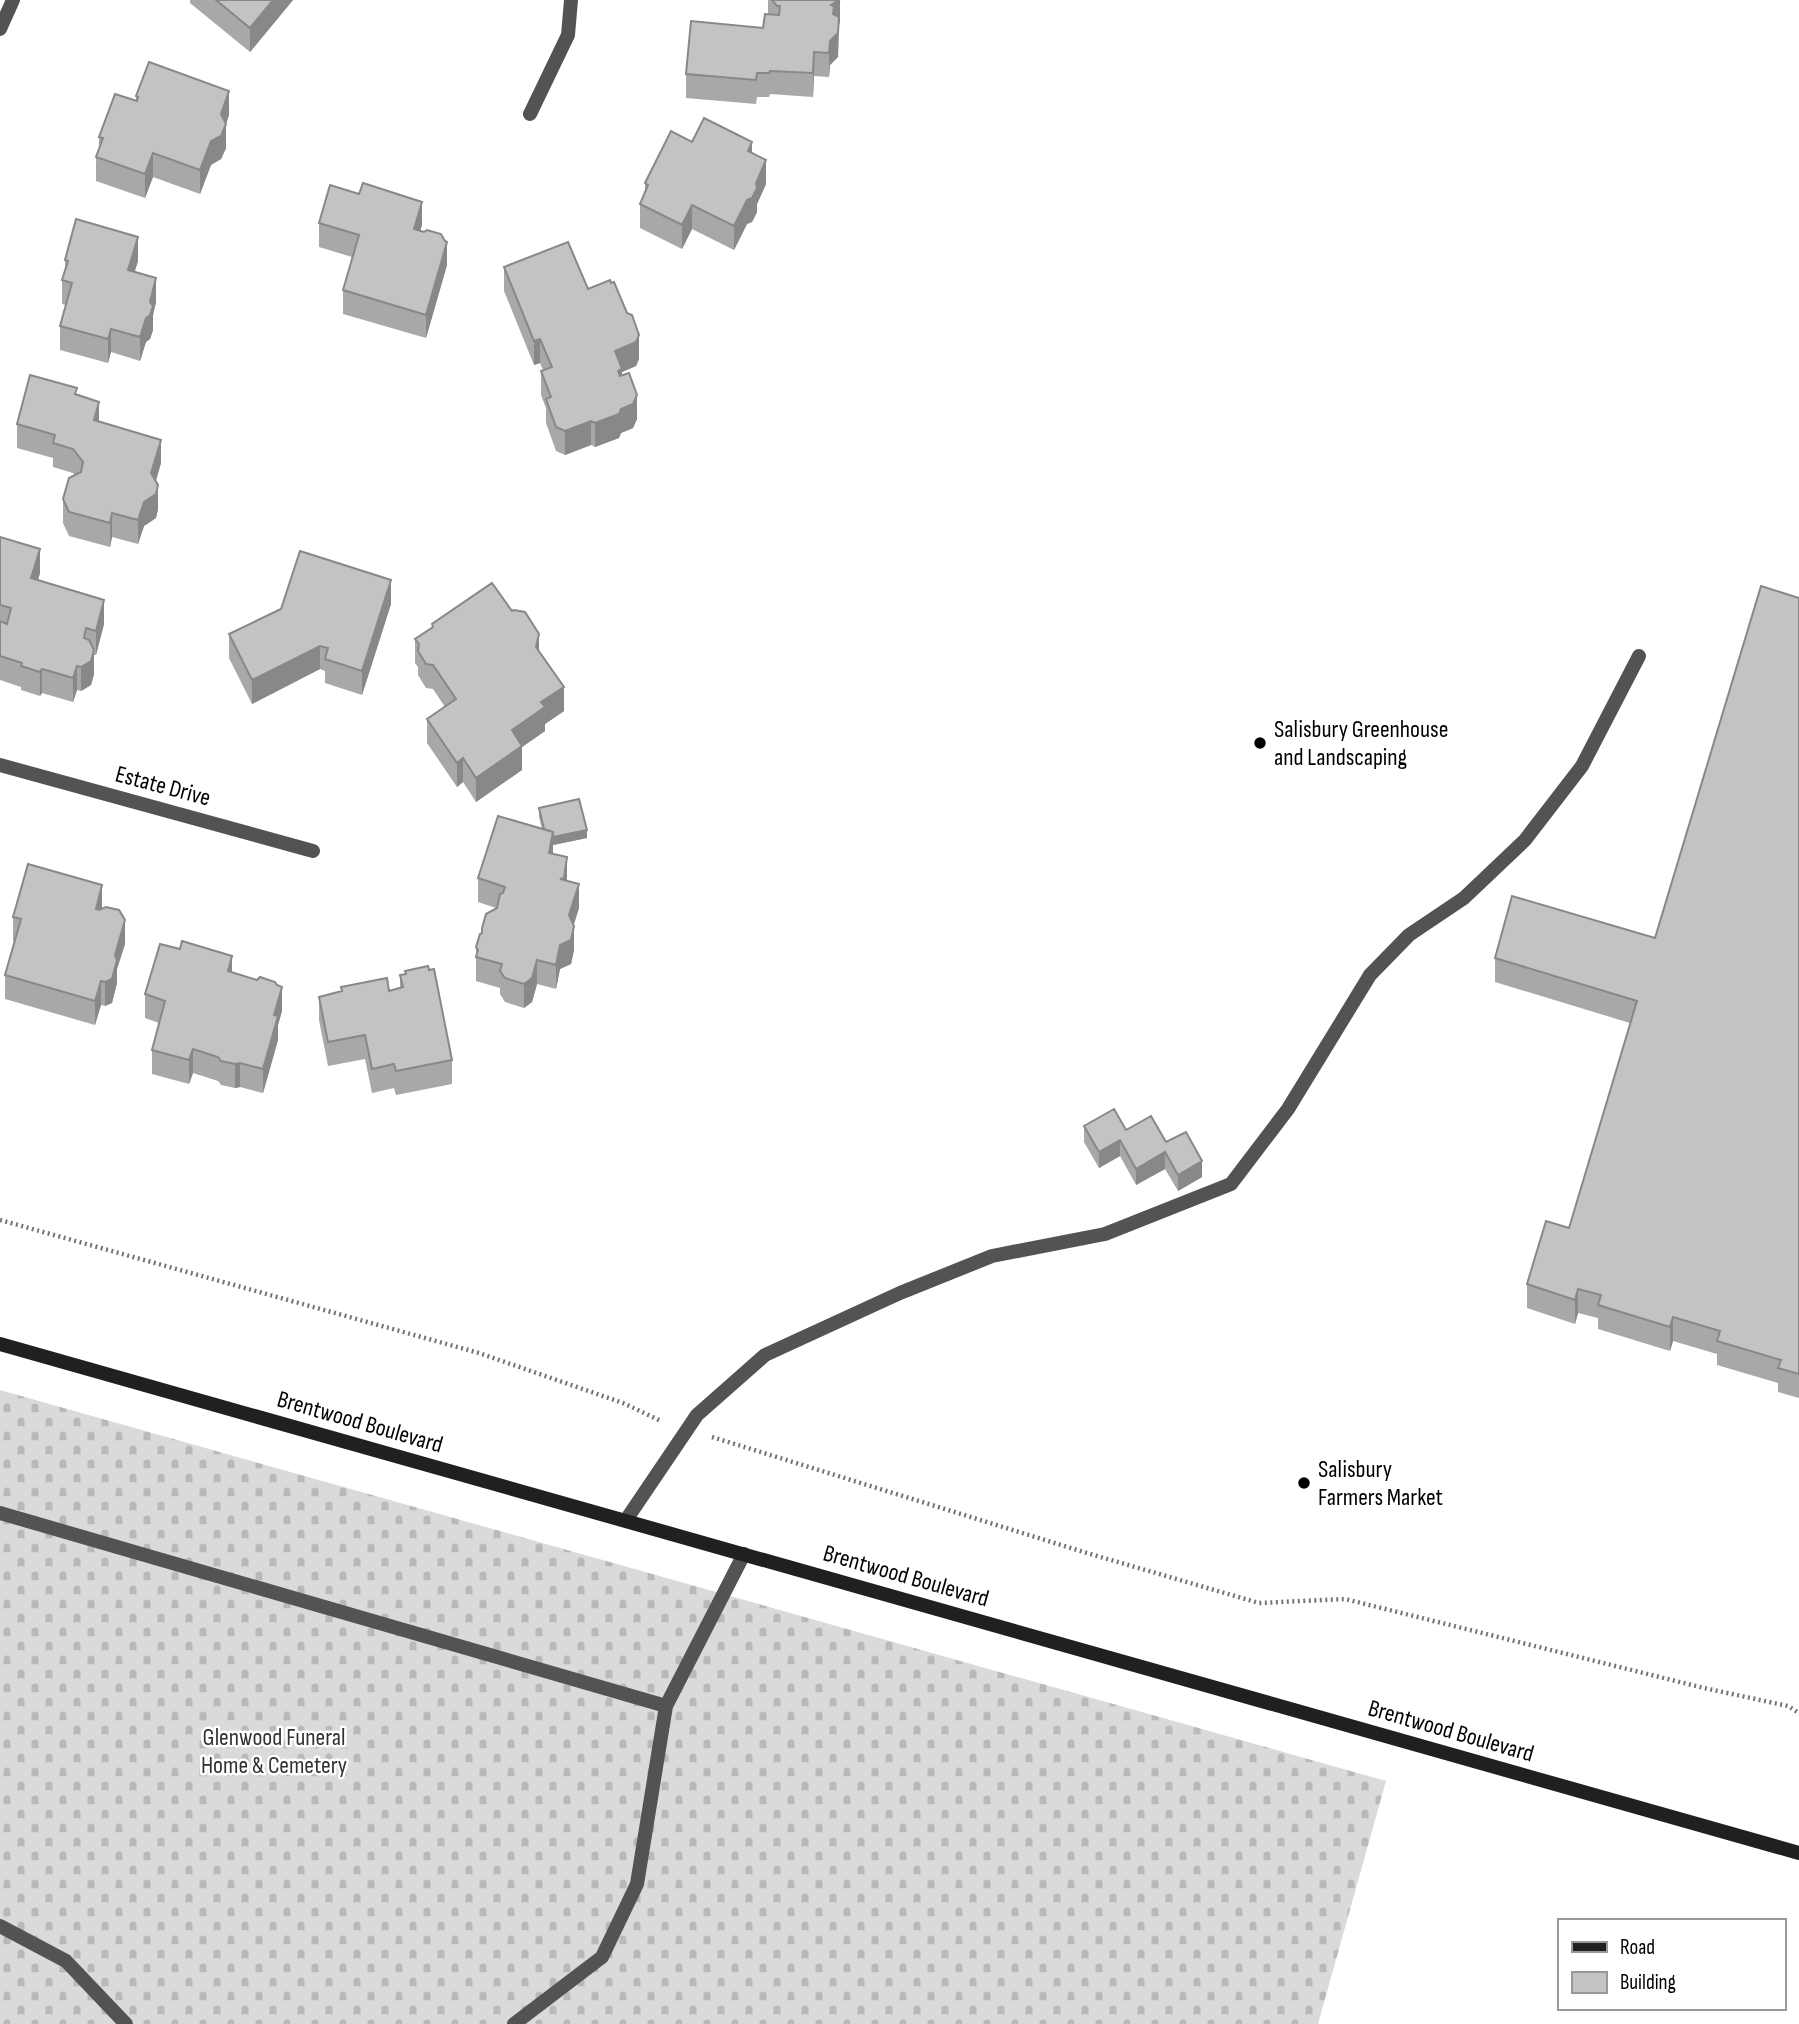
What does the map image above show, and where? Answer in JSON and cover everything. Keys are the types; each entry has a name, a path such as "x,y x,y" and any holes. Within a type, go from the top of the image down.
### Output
{"street":[{"path":"0,29 13,0"},
{"path":"530,114 568,35 571,0"},
{"path":"626,1520 697,1415 765,1355 900,1293 992,1256 1105,1234 1231,1184 1288,1109 1370,975 1409,935 1464,898 1525,839 1574,777 1639,656"},
{"name":"Estate Drive","path":"0,765 313,851"},
{"name":"Brentwood Boulevard","path":"0,1344 1799,1853"},
{"path":"0,1513 666,1706"},
{"path":"514,2024 602,1957 637,1884 666,1706 744,1554"},
{"path":"0,1926 66,1961 126,2024"}],"path":[{"path":"0,1220 479,1353 623,1403 685,1432 718,1438 1074,1549 1259,1603 1345,1599 1704,1688 1788,1706 1799,1713"}],"green space":[{"name":"Glenwood Funeral Home & Cemetery","path":"0,1390 1386,1781 1318,2024 0,2024"}],"building":[{"path":"216,0 273,0 250,28"},
{"path":"772,0 839,0 831,5 834,6 833,14 839,17 838,33 830,41 829,53 814,52 813,73 770,71 757,73 756,80 686,74 691,21 763,28 765,14 779,15 780,6"},
{"path":"149,62 229,91 221,114 226,124 221,136 211,141 200,170 153,153 145,174 96,157 103,138 99,137 115,94 137,101 136,96"},
{"path":"704,118 752,142 748,151 766,160 756,183 757,188 752,198 747,200 734,226 692,205 682,225 640,204 648,185 645,183 671,131 692,142"},
{"path":"363,183 422,202 414,229 441,234 447,242 426,315 343,290 359,235 319,223 330,185 359,194"},
{"path":"76,219 138,237 128,270 156,278 150,302 153,306 140,337 111,329 108,339 60,326 72,283 62,280"},
{"path":"568,242 588,289 610,280 611,283 614,282 627,313 632,315 639,335 636,342 615,351 622,369 618,371 620,376 629,373 637,395 633,404 621,409 619,414 565,431 556,427 546,399 551,397 541,371 552,367 540,339 534,341 504,267"},
{"path":"30,375 77,388 75,394 99,402 94,420 161,440 151,473 158,485 156,494 144,502 138,520 112,513 110,523 69,512 63,499 69,478 81,472 83,462 73,449 53,443 55,435 17,424"},
{"path":"0,537 40,549 31,578 104,600 96,631 86,628 84,638 89,640 94,650 91,661 81,667 77,666 73,678 42,669 40,672 0,656 0,621 7,624 11,608 0,605"},
{"path":"300,551 391,580 362,671 325,659 328,648 320,646 252,680 229,634 281,609"},
{"path":"492,583 512,611 525,612 539,634 536,647 564,687 541,702 545,707 512,730 522,746 476,778 463,758 457,763 427,719 456,699 433,665 426,664 415,639 433,627 432,624"},
{"path":"1761,586 1799,598 1799,1374 1778,1368 1781,1360 1717,1341 1720,1331 1673,1317 1670,1327 1598,1305 1601,1295 1578,1289 1575,1300 1527,1284 1546,1221 1569,1228 1637,1001 1495,958 1512,896 1655,938"},
{"path":"579,799 587,830 553,837 553,832 544,829 539,808"},
{"path":"498,816 553,832 549,853 567,857 564,878 560,879 579,884 569,915 574,926 571,940 560,945 556,965 537,960 532,978 524,984 505,978 500,971 502,964 476,957 476,947 486,914 497,908 500,894 505,887 478,878"},
{"path":"28,864 102,885 96,909 106,907 119,910 125,920 115,955 117,960 112,979 101,981 95,1001 5,975 21,919 13,917"},
{"path":"182,941 232,956 228,971 257,980 260,977 282,987 274,1015 278,1016 263,1069 221,1061 218,1057 193,1049 189,1060 152,1050 165,1001 145,994 160,944 180,949"},
{"path":"428,966 429,970 434,969 452,1060 396,1071 394,1064 372,1069 365,1035 328,1042 319,997 342,991 341,987 387,978 389,991 403,987 400,975 406,974 405,971"},
{"path":"1114,1109 1126,1130 1151,1116 1166,1142 1186,1132 1202,1161 1178,1175 1165,1152 1136,1169 1120,1140 1099,1152 1084,1126"}],"place":[{"name":"Salisbury Greenhouse and Landscaping","path":"1260,743"},
{"name":"Salisbury Farmers Market","path":"1304,1483"}]}
